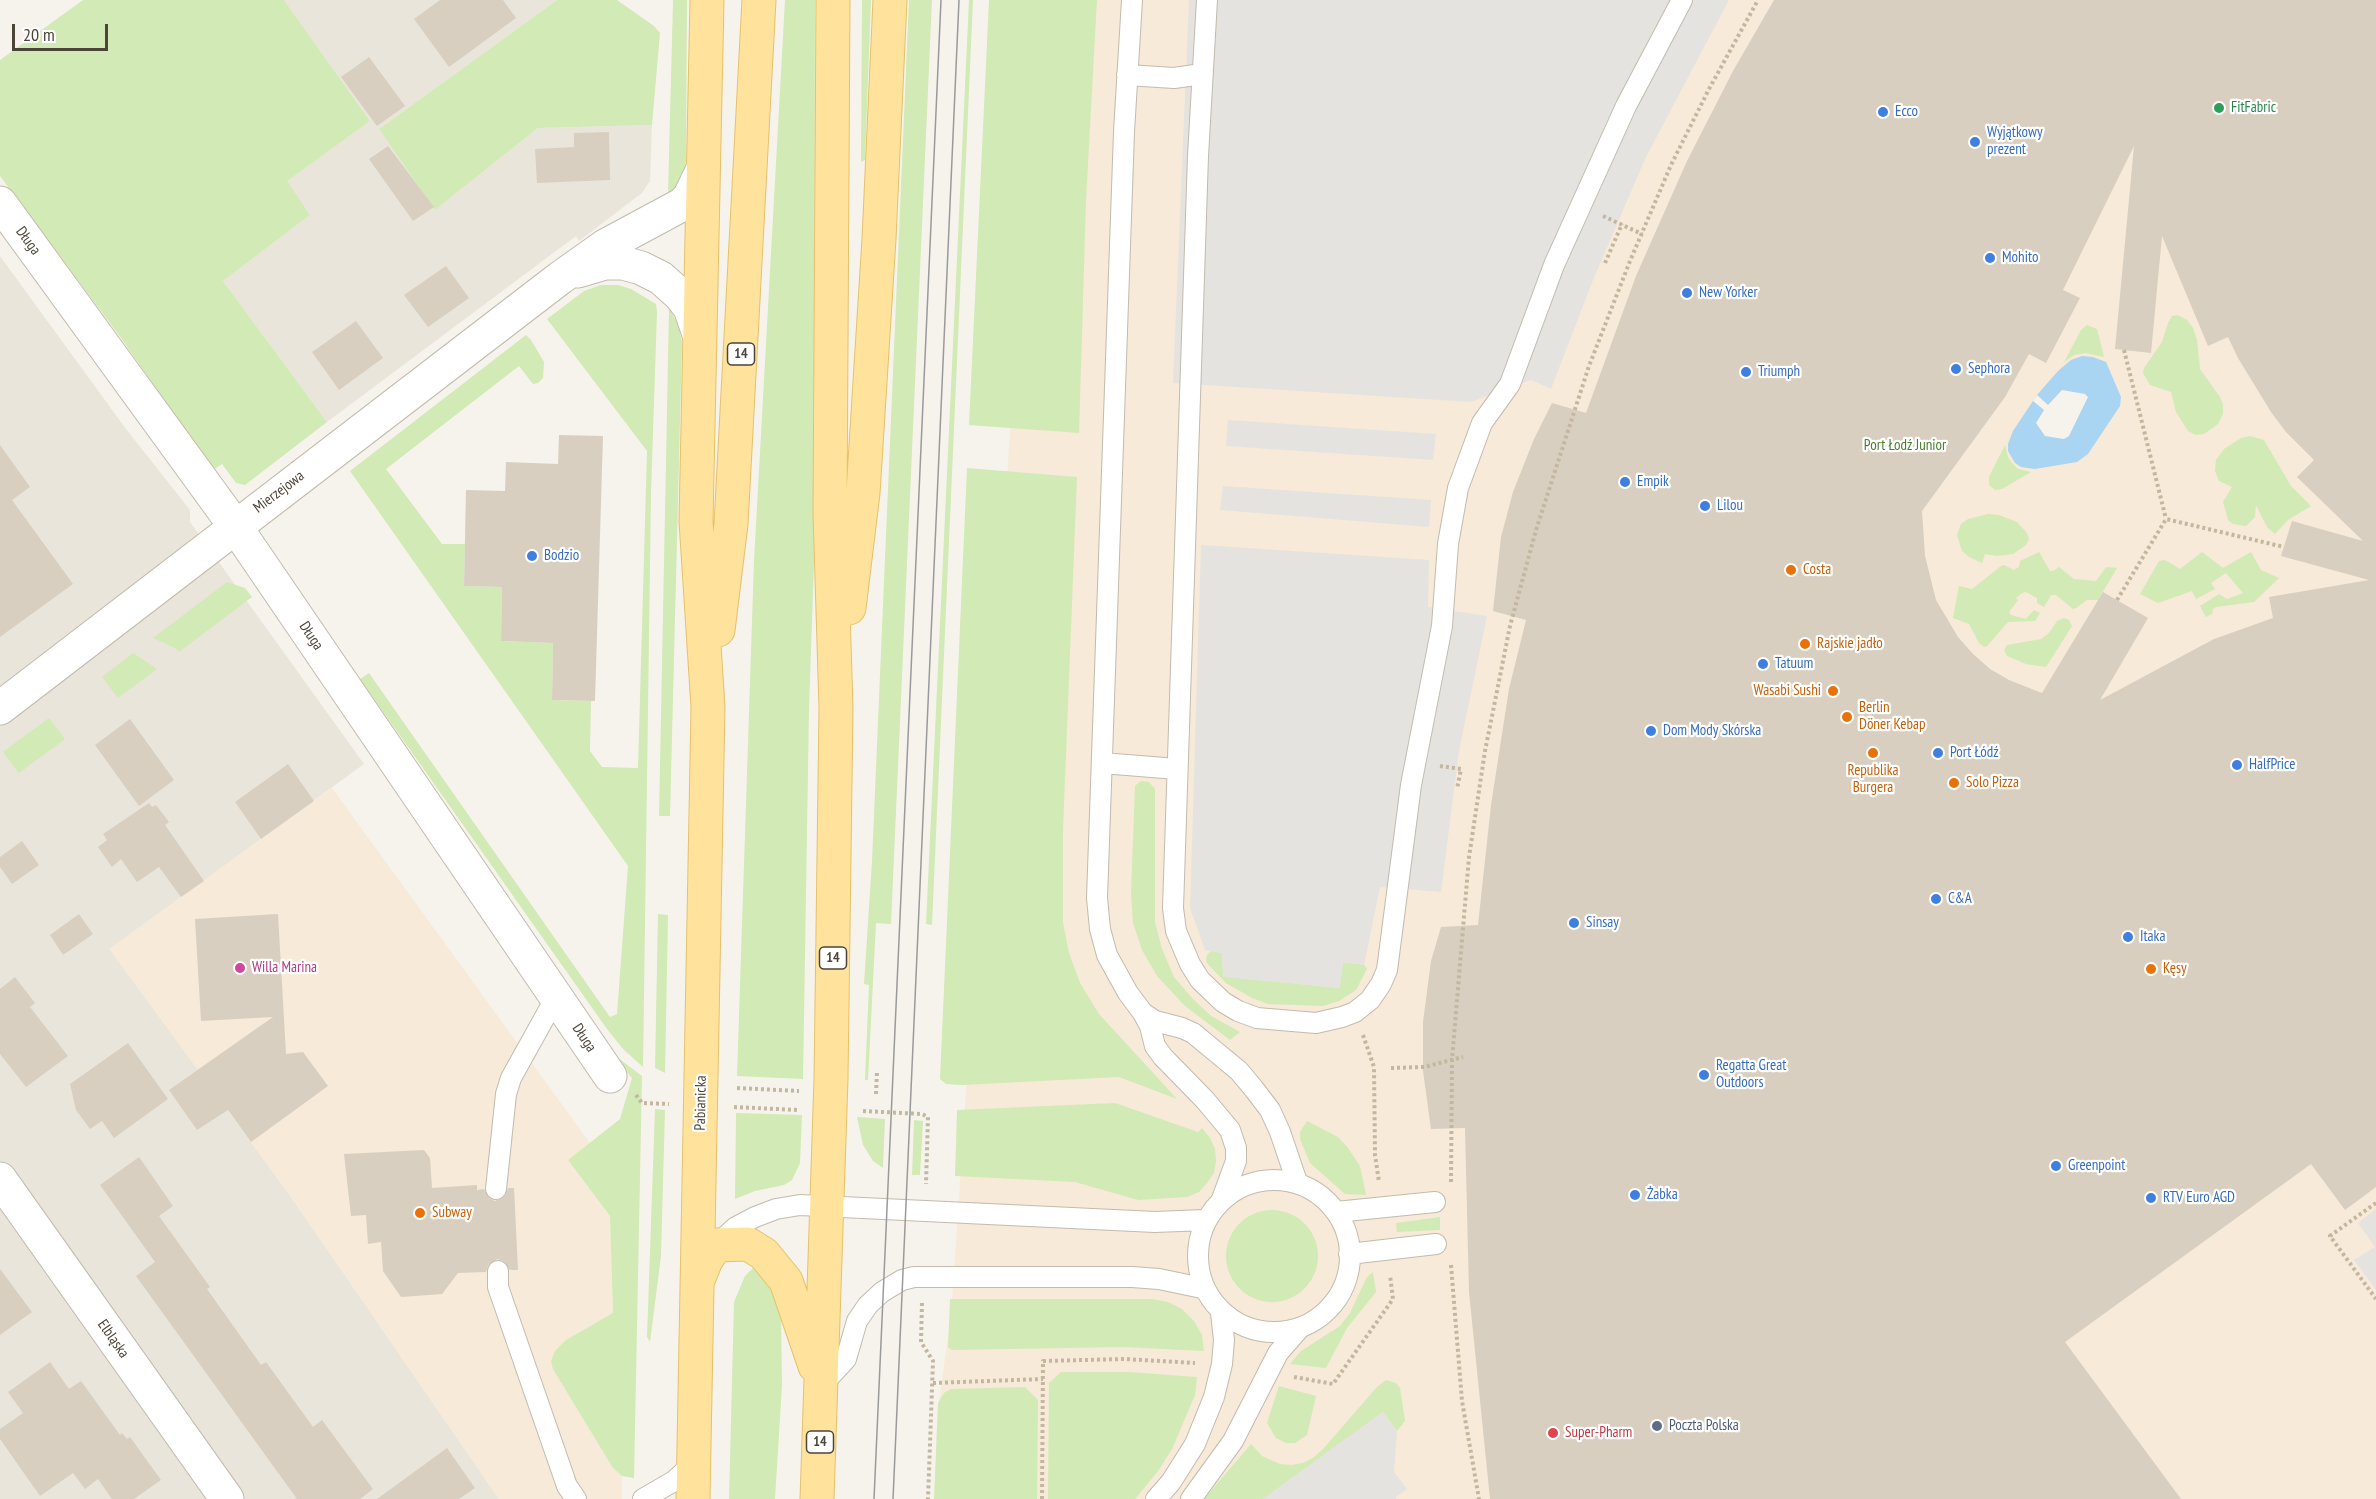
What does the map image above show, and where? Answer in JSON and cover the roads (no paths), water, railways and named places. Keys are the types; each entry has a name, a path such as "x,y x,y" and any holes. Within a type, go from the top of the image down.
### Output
{"main road":[{"path":"707,0 696,522 708,707"},
{"name":"14","path":"708,707 731,524 759,0"},
{"name":"14","path":"818,1499 832,1057 836,708 830,513 833,0"},
{"path":"836,708 863,493 890,0"},
{"name":"Pabianicka","path":"693,1499 708,707"},
{"path":"698,1281 706,1260 716,1245 748,1244 764,1254 786,1281 822,1385"}],"street":[{"name":"Mierzejowa","path":"0,708 560,278 604,246 683,204 690,196 702,171"},
{"name":"Długa","path":"0,203 236,526 610,1076"},
{"path":"560,278 605,263 623,263 641,268 661,278 680,295 690,308 699,333"},
{"name":"Elbląska","path":"0,1179 227,1499"}],"lane":[{"path":"1132,0 1127,75 1097,898 1100,929 1107,955 1150,1026 1155,1046 1230,1130 1236,1148 1236,1161 1222,1199 1205,1220 1197,1246 1202,1288 1221,1313 1244,1328 1273,1333 1299,1329 1321,1318 1339,1298 1349,1273 1350,1242 1336,1212 1320,1195 1297,1182 1272,1179 1246,1184 1222,1199"},
{"path":"1207,0 1202,74 1173,908 1176,931 1182,949 1200,980 1222,1002 1257,1018 1316,1023 1354,1012 1370,1000 1387,970 1411,784 1442,626 1448,544 1458,488 1482,423 1510,384 1554,265 1626,106 1682,0"},
{"path":"1127,75 1174,78 1202,74"},
{"path":"1102,763 1177,769"},
{"path":"496,1189 506,1094 511,1078 556,997"},
{"path":"1143,1013 1155,1021 1193,1033 1239,1071 1270,1110 1297,1182"},
{"path":"1336,1212 1382,1208 1443,1196"},
{"path":"716,1245 736,1227 776,1209 800,1206 1145,1222 1205,1220"},
{"path":"1349,1254 1436,1244"},
{"path":"498,1271 498,1287 567,1486 576,1499"},
{"path":"822,1385 846,1359 857,1321 868,1305 882,1292 902,1280 914,1277 1132,1277 1159,1279 1202,1288"},
{"path":"1156,1499 1171,1482 1195,1444 1214,1397 1222,1364 1224,1340 1221,1313"},
{"path":"1191,1499 1233,1441 1278,1353 1299,1329"},
{"path":"643,1499 674,1481 694,1463"}],"water":[{"path":"2082,356 2106,362 2121,397 2120,406 2088,454 2077,462 2035,469 2021,467 2015,463 2008,451 2013,431 2037,395 2058,371 2071,360"}],"tram line":[{"path":"874,1499 941,0"},
{"path":"893,1499 959,0"}],"place":[{"name":"FitFabric","path":"2219,108"},
{"name":"Ecco","path":"1883,112"},
{"name":"Wyjątkowy prezent","path":"1975,142"},
{"name":"Mohito","path":"1990,258"},
{"name":"New Yorker","path":"1687,293"},
{"name":"Sephora","path":"1956,369"},
{"name":"Triumph","path":"1746,372"},
{"name":"Empik","path":"1625,482"},
{"name":"Lilou","path":"1705,506"},
{"name":"Bodzio","path":"532,556"},
{"name":"Costa","path":"1791,570"},
{"name":"Rajskie jadło","path":"1805,644"},
{"name":"Tatuum","path":"1763,664"},
{"name":"Wasabi Sushi","path":"1833,691"},
{"name":"Berlin Döner Kebap","path":"1847,717"},
{"name":"Dom Mody Skórska","path":"1651,731"},
{"name":"Republika Burgera","path":"1873,753"},
{"name":"Port Łódź","path":"1938,753"},
{"name":"HalfPrice","path":"2237,765"},
{"name":"Solo Pizza","path":"1954,783"},
{"name":"C&A","path":"1936,899"},
{"name":"Sinsay","path":"1574,923"},
{"name":"Itaka","path":"2128,937"},
{"name":"Willa Marina","path":"240,968"},
{"name":"Kęsy","path":"2151,969"},
{"name":"Regatta Great Outdoors","path":"1704,1075"},
{"name":"Greenpoint","path":"2056,1166"},
{"name":"Żabka","path":"1635,1195"},
{"name":"RTV Euro AGD","path":"2151,1198"},
{"name":"Subway","path":"420,1213"},
{"name":"Poczta Polska","path":"1657,1426"},
{"name":"Super-Pharm","path":"1553,1433"}],"park label":[{"name":"Port Łodź Junior","path":"1905,446"}]}
